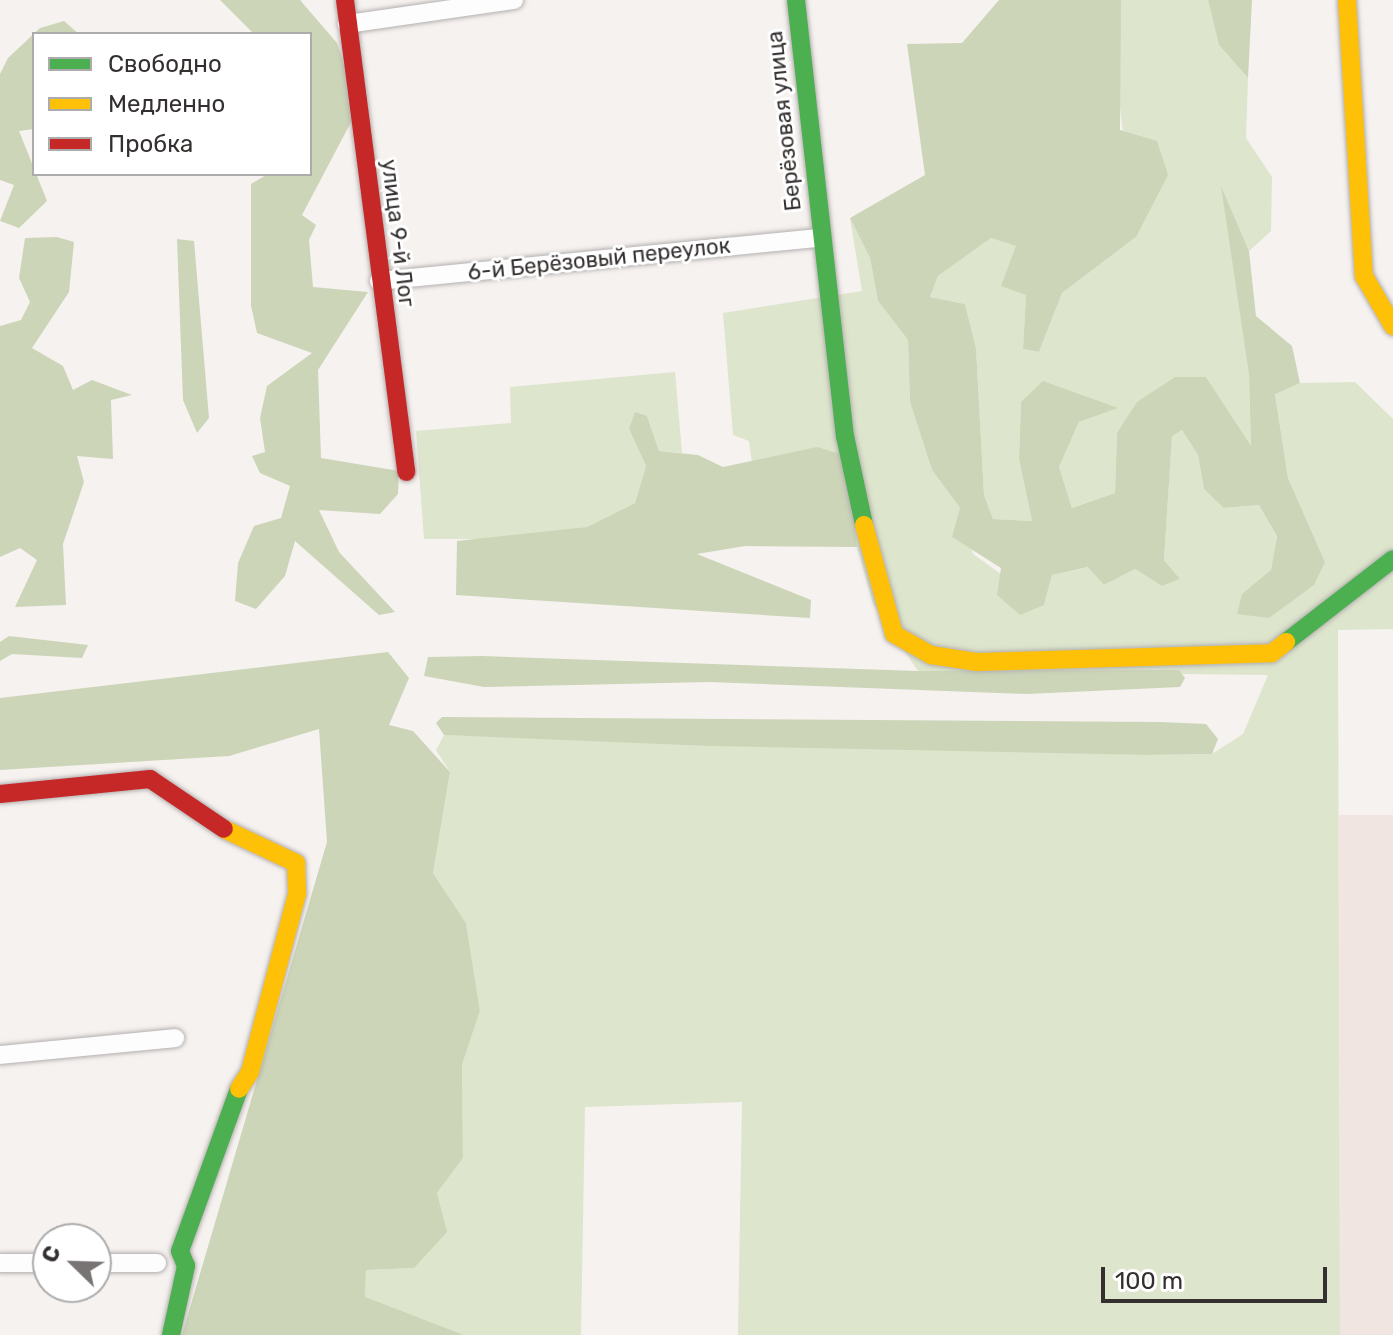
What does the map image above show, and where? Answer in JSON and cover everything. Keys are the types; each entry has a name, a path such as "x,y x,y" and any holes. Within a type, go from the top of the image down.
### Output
{"street":[{"name":"улица 9-й Лог","path":"345,0 406,472"},
{"path":"347,24 514,0"},
{"name":"Берёзовая улица","path":"796,0 820,238 845,436 881,608 894,634 931,655 1008,662 1272,653 1393,559"},
{"path":"1347,0 1364,276 1393,326"},
{"name":"6-й Берёзовый переулок","path":"379,281 820,238"},
{"path":"0,794 150,779 207,821 296,863 297,894 250,1072 228,1106 180,1251 186,1266 171,1335"},
{"path":"0,1055 175,1038"},
{"path":"0,1263 32,1263"},
{"path":"112,1263 157,1263"}],"shaded area":[{"path":"1339,815 1393,815 1393,1335 1340,1335"}],"green space":[{"path":"220,0 300,0 337,43 359,107 302,215 316,225 309,240 313,287 368,292 318,370 321,458 399,471 398,494 380,514 319,510 339,552 395,612 379,615 295,541 285,576 256,609 235,601 238,563 254,526 281,518 290,486 260,473 252,456 265,452 260,418 267,386 312,353 257,333 251,306 251,184 265,176 312,176 312,32 252,32"},
{"path":"999,0 1121,0 1120,130 1157,141 1168,175 1136,237 1062,293 1039,352 1023,349 1026,295 1001,286 1016,246 991,238 938,276 930,297 965,304 976,348 984,495 993,519 1032,521 1019,459 1021,402 1043,381 1118,408 1079,422 1059,467 1072,508 1115,493 1117,433 1137,402 1175,377 1206,377 1251,446 1249,375 1221,186 1249,251 1256,316 1292,346 1300,383 1275,394 1288,478 1325,562 1314,585 1269,618 1237,614 1242,594 1271,570 1277,537 1259,505 1224,508 1204,489 1198,455 1182,430 1172,436 1164,560 1180,579 1162,586 1135,569 1104,585 1088,567 1052,575 1044,605 1020,615 997,595 1001,568 952,537 960,508 932,470 910,402 908,340 878,301 870,258 850,218 925,175 907,44 962,43"},
{"path":"1121,0 1208,0 1219,45 1248,78 1246,138 1272,177 1271,231 1249,251 1222,189 1249,375 1251,447 1206,377 1117,433 1115,493 1072,508 1059,467 1079,422 1117,408 1043,382 1021,403 1019,459 1032,521 993,519 984,495 976,348 965,304 930,297 938,276 991,238 1017,246 1026,295 1023,349 1039,352 1062,293 1136,237 1116,75"},
{"path":"1208,0 1252,0 1248,78 1219,45"},
{"path":"64,21 77,32 36,32"},
{"path":"32,36 32,129 19,131 32,164 32,176 37,176 47,201 19,228 0,221 14,185 0,180 0,74 8,58"},
{"path":"850,218 870,258 878,301 908,340 910,402 932,470 960,508 973,554 1044,605 1052,575 1089,567 1104,585 1135,569 1162,586 1180,579 1164,560 1172,435 1182,430 1198,455 1204,489 1225,508 1259,505 1277,538 1271,571 1243,594 1325,562 1288,478 1275,393 1300,383 1355,382 1393,419 1393,629 1338,630 1340,1335 738,1335 742,1102 585,1107 581,1335 464,1335 365,1298 366,1270 414,1268 437,1193 463,1158 462,1065 480,1011 466,923 433,873 450,772 436,750 444,735 1146,755 1212,754 1243,734 1268,675 918,671 873,604 857,547 775,459 752,463 749,441 733,435 723,313 862,291"},
{"path":"57,237 74,242 69,292 32,348 63,366 73,390 92,380 132,395 111,400 113,459 77,456 84,482 63,544 66,605 15,607 37,560 20,548 0,557 0,326 21,320 30,302 19,278 25,238"},
{"path":"177,239 194,241 209,418 197,433 183,400"},
{"path":"675,372 682,453 659,451 647,416 629,429 646,466 635,503 587,527 512,539 424,539 416,431 511,423 510,387"},
{"path":"635,412 647,416 659,451 698,455 723,467 817,447 846,456 857,547 745,546 697,554 811,600 810,618 456,595 457,541 587,527 635,503 646,466 629,429"},
{"path":"9,636 88,645 82,658 12,654 0,661 0,642"},
{"path":"388,652 409,678 389,725 413,731 450,772 433,873 466,923 480,1011 462,1065 463,1158 437,1193 447,1232 414,1268 366,1270 365,1297 464,1335 182,1335 327,842 319,729 229,756 0,770 0,698"},
{"path":"482,656 918,671 1179,670 1185,678 1180,687 1027,694 708,682 484,687 424,676 428,657"},
{"path":"442,717 1161,722 1206,724 1218,739 1212,754 1146,755 712,746 444,735 436,723"}],"traffic: fast":[{"path":"796,0 845,436 864,525"},
{"path":"1286,642 1393,559"},
{"path":"171,1335 186,1266 180,1251 239,1089"}],"traffic: slow":[{"path":"1347,0 1364,276 1393,326"},
{"path":"864,525 894,634 931,655 977,662 1272,653 1286,642"},
{"path":"224,829 296,863 297,894 250,1072 239,1089"}],"traffic: jam":[{"path":"345,0 406,472"},
{"path":"0,794 150,779 224,829"}]}
